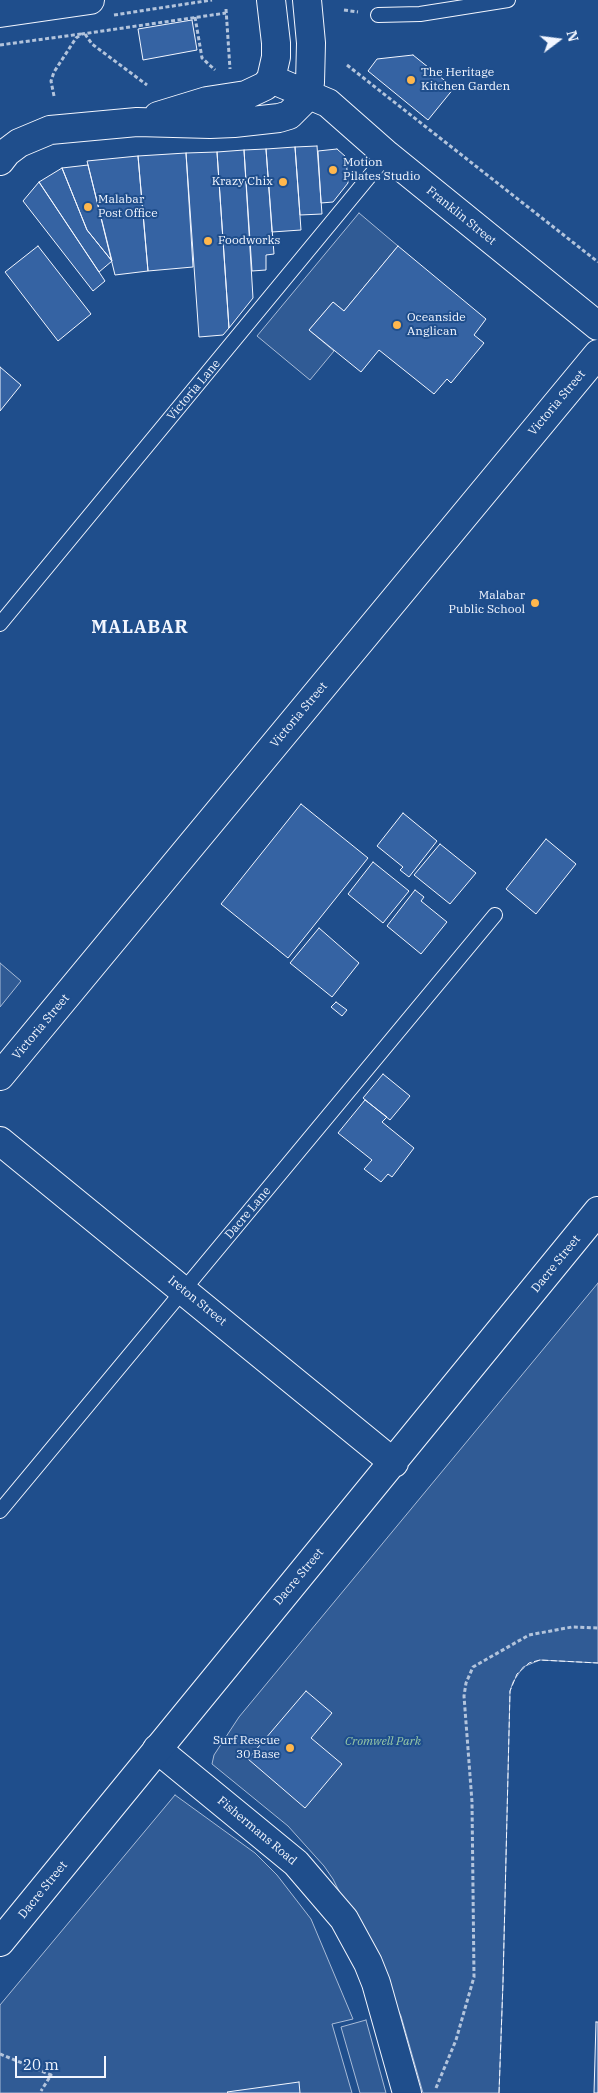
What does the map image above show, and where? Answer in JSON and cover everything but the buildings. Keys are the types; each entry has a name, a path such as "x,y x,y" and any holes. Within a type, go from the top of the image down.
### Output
{"street":[{"path":"137,122 207,101 246,95 258,91 271,79 274,68 276,44 271,0"},
{"path":"0,162 7,152 19,143 50,130 137,122 210,124 278,118 296,109 307,94 310,83 312,58 307,0"},
{"path":"1,13 80,1"},
{"name":"Franklin Street","path":"271,79 328,103 387,155 598,326"},
{"name":"Victoria Street","path":"0,1076 598,354"},
{"name":"Ireton Street","path":"0,1141 394,1463"},
{"name":"Dacre Street","path":"0,1942 598,1212"},
{"name":"Fishermans Road","path":"157,1749 296,1863 344,1920 368,1963 376,1983 406,2093"}],"lane":[{"path":"378,15 420,14 508,0"},
{"name":"Victoria Lane","path":"0,624 387,155"},
{"name":"Dacre Lane","path":"0,1511 495,915"}],"path":[{"path":"0,45 84,34 226,11 231,74"},
{"path":"196,17 202,58 222,76"},
{"path":"84,34 92,44 147,85"},
{"path":"54,96 51,81 54,72 76,38 84,34"},
{"path":"347,65 598,262"},
{"path":"434,2093 456,2040 474,1976 472,1802 464,1696 466,1683 473,1667 529,1635 572,1628 598,1628"},
{"path":"0,2054 51,2075 41,2091"}],"shaded area":[{"path":"359,213 398,246 344,311 333,302 309,330 334,351 310,380 257,336"},
{"path":"0,963 21,981 0,1007"},
{"name":"Cromwell Park","path":"598,1283 598,1663 540,1660 523,1667 513,1682 510,1691 499,2093 423,2093 401,2016 333,1879 324,1866 288,1826 212,1764 214,1755 239,1717"},
{"path":"175,1795 255,1853 277,1875 311,1919 353,2019 332,2024 352,2093 0,2093 0,2005"},
{"path":"366,2020 386,2093 360,2093 341,2027"}],"fence":[{"path":"499,2093 510,1691 517,1674 529,1663 540,1660 598,1663"}],"place":[{"name":"The Heritage Kitchen Garden","path":"411,80"},
{"name":"Motion Pilates Studio","path":"333,170"},
{"name":"Krazy Chix","path":"283,182"},
{"name":"Malabar Post Office","path":"88,207"},
{"name":"Foodworks","path":"208,241"},
{"name":"Oceanside Anglican","path":"397,325"},
{"name":"Malabar Public School","path":"535,603"},
{"name":"Surf Rescue 30 Base","path":"290,1748"}],"district":[{"name":"MALABAR","path":"140,628"}]}
